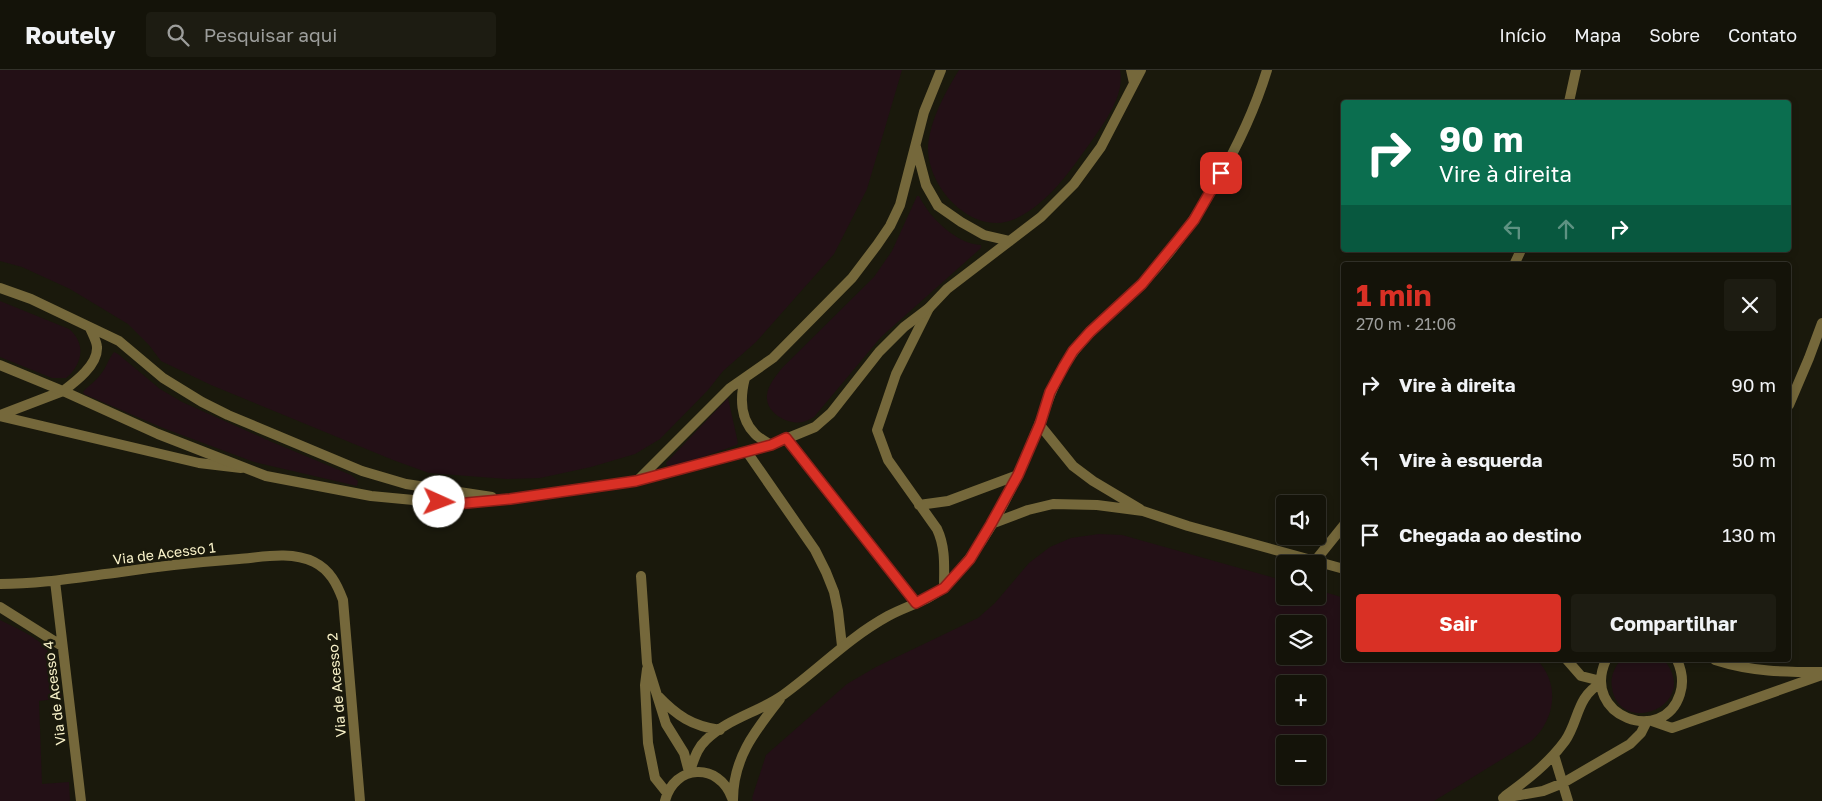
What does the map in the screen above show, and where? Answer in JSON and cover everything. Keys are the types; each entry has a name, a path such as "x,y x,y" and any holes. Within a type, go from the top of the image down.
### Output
{"street":[{"path":"636,481 730,388 773,358 852,278 877,245 890,226 900,205 924,112 941,70"},
{"path":"1131,70 1134,82"},
{"path":"0,365 158,434 266,476 370,496 456,504 510,499 636,481 771,445 815,428 854,385 879,352 904,327 929,308 947,289 1041,217 1074,184 1101,148 1142,70"},
{"path":"689,773 698,749 707,739 739,718 782,696 842,646 888,616 944,588 970,559 1018,475 1040,424 1050,392 1073,351 1090,332 1142,284 1194,220 1229,158 1259,96 1267,70"},
{"path":"1569,100 1576,70"},
{"path":"916,146 926,184 938,206 960,222 984,235 1010,241"},
{"path":"0,288 31,299 119,341 148,367 202,402 228,415 336,460 406,484 510,499"},
{"path":"929,308 892,383 877,430 888,460 941,538 944,556 944,588"},
{"path":"1791,400 1822,326"},
{"path":"0,416 62,391 85,373 93,361 97,347 90,328"},
{"path":"746,378 742,391 742,404 746,420 755,434 771,445"},
{"path":"0,416 199,463 247,469"},
{"path":"1040,424 1072,466 1143,511"},
{"path":"786,438 916,603"},
{"path":"747,452 815,550 826,572 836,601 842,646"},
{"path":"919,504 948,501 1018,475"},
{"path":"991,524 1028,510 1053,504 1097,505 1143,511 1188,526 1293,555"},
{"path":"1320,555 1341,529"},
{"name":"Via de Acesso 1","path":"0,584 30,584 182,563 278,556 296,556 314,562 328,571"},
{"path":"1326,564 1341,569"},
{"name":"Via de Acesso 2","path":"328,571 338,586 343,600 360,801"},
{"path":"641,576 647,663 645,685 648,743 655,778 666,797 676,781 689,773 701,772 712,774 722,780 729,789 733,800"},
{"name":"Via de Acesso 4","path":"55,581 81,801"},
{"path":"0,607 62,646"},
{"path":"1568,662 1581,676 1600,682"},
{"path":"1605,662 1600,682 1604,696 1611,708 1621,716 1634,721 1650,721 1672,728 1822,674"},
{"path":"1500,800 1542,791 1563,784 1630,744 1650,721 1663,716 1679,698 1682,687 1681,662"},
{"path":"1722,662 1763,671 1822,674"},
{"path":"647,663 666,724 684,753 689,773"},
{"path":"1500,800 1530,778 1554,755 1567,738 1584,697 1591,688 1600,682"},
{"path":"655,693 678,715 693,724 720,730"},
{"path":"733,800 733,783 738,765 753,734 782,696"},
{"path":"1554,755 1568,801"}],"shaded area":[{"path":"0,70 902,70 867,189 834,254 756,342 723,371 708,390 660,439 635,454 591,467 540,478 507,479 429,473 211,385 161,361 149,345 128,324 70,289 22,267 0,261"},
{"path":"959,70 1120,70 1121,79 1117,97 1109,115 1060,183 1029,211 1017,218 1001,223 985,222 970,216 956,206 936,179 930,163 929,137 935,117"},
{"path":"917,196 919,196 929,212 944,228 962,240 981,245 981,248 881,337 814,417 804,422 784,420 774,412 767,401 768,391 773,381 782,368 874,277 892,251"},
{"path":"0,301 69,329 75,335 80,348 79,361 66,378 52,378 0,357"},
{"path":"114,352 160,389 182,402 351,475 358,481 357,486 254,462 163,428 84,394 83,392 103,371"},
{"path":"728,398 737,445 668,469 666,463"},
{"path":"1099,534 1122,535 1276,578 1276,605 1326,605 1326,592 1341,597 1341,662 1539,662 1550,680 1552,702 1550,714 1538,734 1530,742 1434,801 753,801 752,798 766,755 847,684 876,667 978,618 995,603 1029,563 1050,547 1071,538"},
{"path":"0,620 38,641 45,648 55,666 62,698 39,701 42,784 69,782 70,801 0,801"},
{"path":"1620,662 1665,662 1673,676 1673,690 1666,702 1655,710 1642,713 1629,711 1618,703 1612,688 1612,676"}],"route":[{"path":"439,502 456,504 510,499 636,481 771,445 786,438 916,603 944,588 970,559 1018,475 1040,424 1050,392 1073,351 1090,332 1142,284 1194,220 1221,173"}]}
